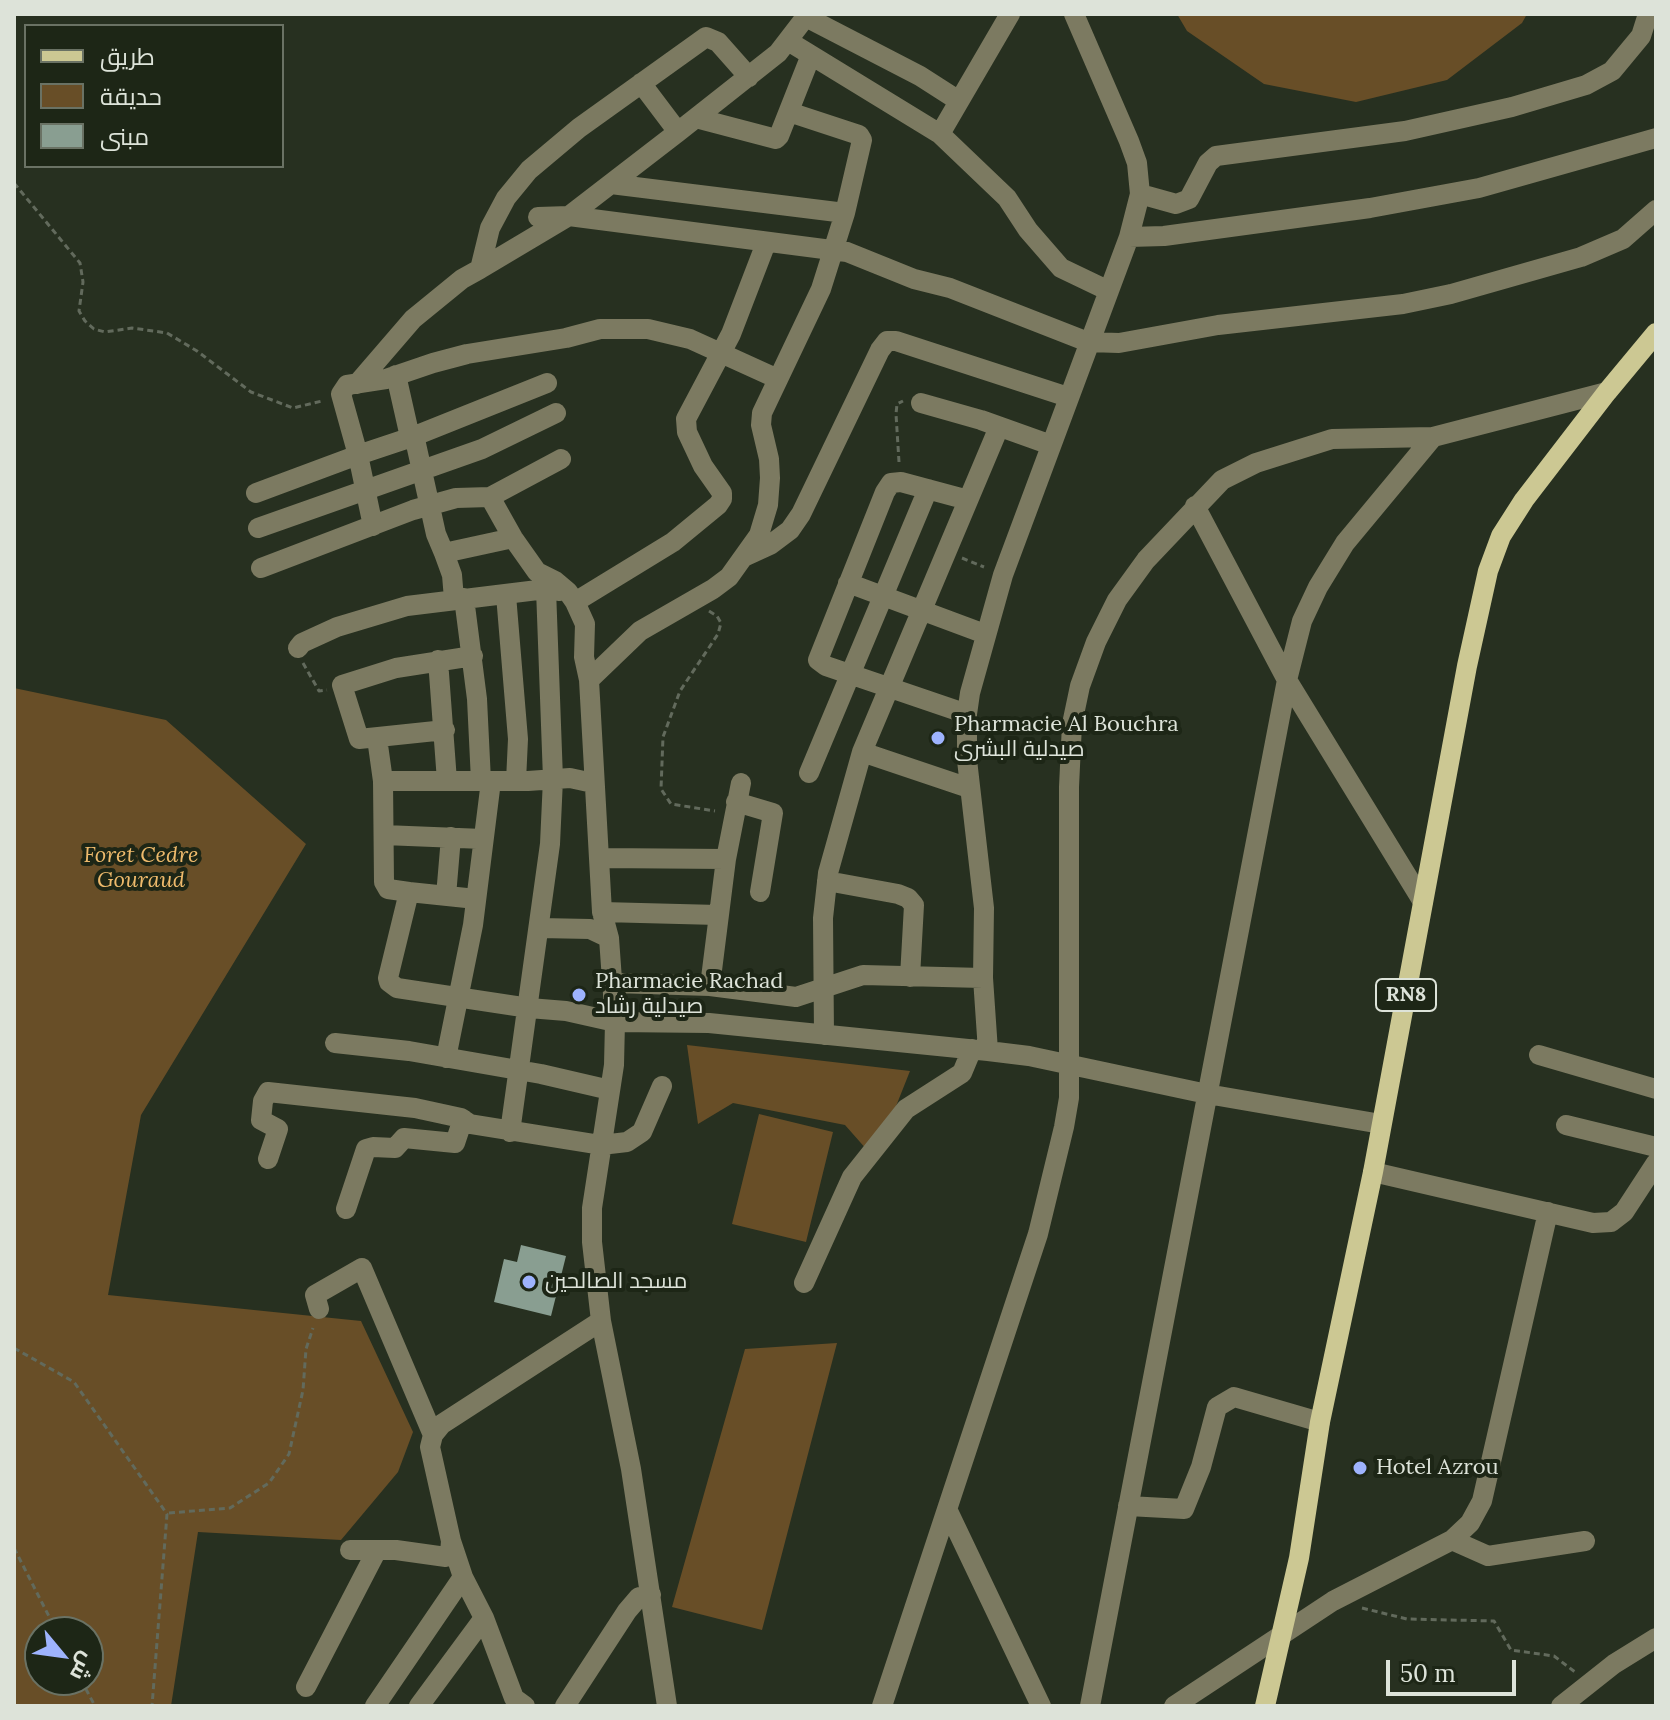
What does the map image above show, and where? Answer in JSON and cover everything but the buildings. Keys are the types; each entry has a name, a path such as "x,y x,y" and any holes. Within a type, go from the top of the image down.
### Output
{"main road":[{"name":"RN8","path":"1265,1706 1299,1558 1320,1422 1373,1172 1467,666 1488,571 1501,536 1524,500 1656,333"}],"street":[{"path":"940,134 1010,14"},
{"path":"804,1283 852,1177 906,1109 962,1073 980,1050 984,908 969,788 967,714 985,634 1003,575 1129,237 1140,194 1137,163 1129,141 1074,14"},
{"path":"1140,194 1176,204 1189,199 1208,163 1216,156 1405,131 1512,107 1586,85 1612,71 1641,36 1648,14"},
{"path":"349,389 413,319 462,279 569,216 611,184 778,53 807,15 920,76 959,101"},
{"path":"480,269 490,228 506,198 529,170 579,128 641,83 706,37 718,42 749,77"},
{"path":"788,41 940,134 1007,198 1028,230 1061,268 1109,291"},
{"path":"696,118 776,139 811,55"},
{"path":"641,83 678,132"},
{"path":"589,680 640,631 729,577 759,535 768,505 769,459 760,419 821,289 861,152 861,137 789,112"},
{"path":"1129,237 1164,236 1370,208 1479,188 1656,138"},
{"path":"611,184 845,213"},
{"path":"538,217 569,216 861,257 1088,342 1119,343 1218,325 1403,304 1451,294 1547,267 1623,239 1656,210"},
{"path":"298,648 302,643 337,627 378,613 459,599 546,589 572,597 673,542 722,499 722,493 703,466 687,432 686,419 731,334 766,243"},
{"path":"349,389 467,354 566,338 600,329 648,329 690,339 778,379"},
{"path":"746,556 770,545 790,530 801,514 887,341 896,341 1068,397"},
{"path":"396,375 436,534 452,575 473,656 486,781 476,899 446,1058"},
{"path":"256,493 547,383"},
{"path":"349,389 364,491 373,526"},
{"path":"882,1706 1038,1234 1064,1127 1069,1098 1069,787 1072,724 1080,686 1096,642 1117,600 1146,560 1195,506 1222,480 1256,463 1332,439 1433,437 1607,392"},
{"path":"921,403 1051,445"},
{"path":"258,528 482,449 556,413"},
{"path":"824,1035 823,918 827,881 862,752 999,427"},
{"path":"1090,1706 1287,680 1302,621 1318,587 1345,543 1433,437"},
{"path":"261,568 430,505 456,498 490,497 561,459"},
{"path":"296,478 307,512"},
{"path":"967,714 826,666 818,660 891,483 901,482 968,500"},
{"path":"809,773 928,489"},
{"path":"490,497 537,572 572,597 585,624 584,657 589,680 602,912 609,938 615,1022 610,1090 592,1208 592,1242 601,1321 631,1469 667,1706"},
{"path":"1195,506 1287,680 1423,902"},
{"path":"444,553 513,538"},
{"path":"848,583 985,634"},
{"path":"510,1132 550,844 553,779 546,589"},
{"path":"506,595 518,739 516,781"},
{"path":"445,730 359,739 342,685 396,668 473,656"},
{"path":"438,660 447,781"},
{"path":"377,738 383,781 385,886 409,892 476,899"},
{"path":"862,752 969,788"},
{"path":"383,781 570,778 593,783"},
{"path":"710,986 726,859 737,800 773,813 760,892"},
{"path":"384,835 483,839"},
{"path":"446,896 451,837"},
{"path":"600,858 726,859"},
{"path":"827,881 908,898 914,905 910,977"},
{"path":"409,892 389,982 397,988 566,1011 615,1022 709,1023 980,1050 1381,1124"},
{"path":"602,912 718,915"},
{"path":"540,928 590,929 609,938"},
{"path":"614,983 710,986 796,997 863,975 983,978"},
{"path":"335,1043 446,1058 610,1090"},
{"path":"1539,1055 1656,1089"},
{"path":"268,1159 278,1129 261,1120 263,1101 268,1092 415,1108 510,1132 601,1145 627,1142 642,1132 662,1086"},
{"path":"346,1209 366,1149 395,1148 404,1138 455,1143 463,1119"},
{"path":"1566,1125 1656,1147"},
{"path":"1373,1172 1593,1223 1611,1222 1624,1212 1656,1163"},
{"path":"1174,1706 1333,1601 1452,1540 1470,1523 1482,1501 1548,1212"},
{"path":"317,1302 362,1268 433,1435"},
{"path":"525,1706 514,1698 484,1618 463,1577 451,1541 430,1447 433,1435 442,1424 601,1321"},
{"path":"1128,1506 1184,1509 1201,1467 1217,1407 1234,1397 1320,1422"},
{"path":"948,1511 1041,1706"},
{"path":"1452,1540 1488,1556 1585,1541"},
{"path":"350,1550 446,1557 450,1553 451,1541"},
{"path":"306,1687 377,1550"},
{"path":"375,1706 463,1577"},
{"path":"565,1706 627,1611 639,1597 651,1595"},
{"path":"419,1706 484,1618"},
{"path":"1561,1706 1614,1664 1656,1638"}],"path":[{"path":"14,183 80,263 83,282 79,311 94,329 105,332 132,328 167,333 197,351 251,392 293,408 312,405 349,389"},
{"path":"901,482 897,404 905,400 921,403"},
{"path":"692,602 717,616 721,623 718,634 680,691 663,737 661,789 671,804 737,800"},
{"path":"298,648 304,666 319,691 342,685"},
{"path":"167,1514 230,1508 269,1483 289,1454 317,1302"},
{"path":"14,1348 74,1382 167,1514 152,1706"},
{"path":"14,1548 49,1616"},
{"path":"1363,1608 1407,1619 1494,1621 1511,1650 1554,1656 1591,1683"}],"green space":[{"path":"1177,14 1527,14 1522,23 1447,80 1356,102 1264,84 1187,31"},
{"name":"Foret Cedre Gouraud","path":"14,688 166,720 306,844 141,1115 108,1295 361,1321 413,1432 398,1472 341,1540 198,1532 171,1706 14,1706"},
{"path":"687,1045 910,1071 875,1159 845,1125 733,1103 698,1124"},
{"path":"759,1114 833,1132 806,1242 732,1224"},
{"path":"837,1343 762,1630 672,1607 745,1349"}],"place":[{"name":"Pharmacie Al Bouchra صيدلية البشرى","path":"938,738"},
{"name":"Pharmacie Rachad صيدلية رشاد","path":"579,995"},
{"name":"مسجد الصالحين","path":"529,1282"},
{"name":"Hotel Azrou","path":"1360,1468"}]}
